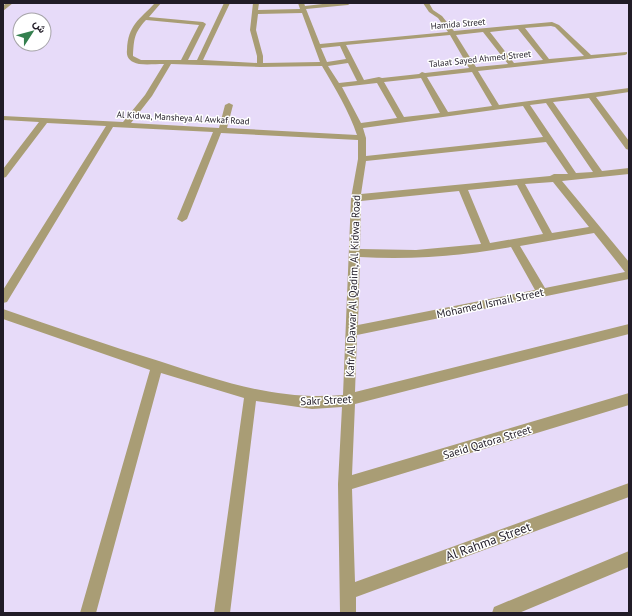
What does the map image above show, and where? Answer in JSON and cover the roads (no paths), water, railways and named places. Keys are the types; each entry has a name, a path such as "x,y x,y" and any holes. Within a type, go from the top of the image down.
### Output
{"street":[{"path":"3,9 10,3"},
{"path":"158,3 145,18 138,23 131,37 130,56 135,60 260,65 324,64 350,61"},
{"path":"198,62 227,3"},
{"path":"256,3 253,30 260,56 260,65"},
{"path":"254,12 348,3"},
{"path":"426,3 431,11 440,17 452,33 496,107"},
{"name":"Kafr Al Dawar Al Qadim, Al Kidwa Road","path":"303,7 316,46 324,64 358,126 362,138 362,159 356,198 345,484 348,613"},
{"path":"145,18 202,24 184,62"},
{"name":"Hamida Street","path":"316,46 555,25 589,57"},
{"path":"520,27 547,61"},
{"path":"485,30 512,65"},
{"path":"342,44 361,81"},
{"name":"Talaat Sayed Ahmed Street","path":"336,85 422,74 474,70 625,53"},
{"path":"125,125 148,96 169,62"},
{"path":"422,74 445,114"},
{"path":"379,79 402,120"},
{"path":"358,126 629,90"},
{"path":"591,95 629,147"},
{"path":"548,100 599,174"},
{"path":"525,104 573,175"},
{"path":"182,219 230,105"},
{"name":"Al Kidwa, Mansheya Al Awkaf Road","path":"3,118 362,138"},
{"path":"3,175 45,120"},
{"path":"3,300 111,124"},
{"path":"362,159 549,139"},
{"path":"356,198 629,170"},
{"path":"554,177 629,269"},
{"path":"519,181 549,236"},
{"path":"462,187 487,247"},
{"path":"355,253 410,255 442,253 596,229"},
{"path":"513,242 542,292"},
{"name":"Mohamed Ismail Street","path":"351,332 629,275"},
{"name":"Sakr Street","path":"3,314 157,366 251,394 286,401 313,403 349,400 629,329"},
{"path":"88,613 157,366"},
{"path":"222,613 251,394"},
{"name":"Saeid Qatora Street","path":"345,484 629,399"},
{"name":"Al Rahma Street","path":"348,592 629,491"},
{"path":"500,613 629,559"}]}
